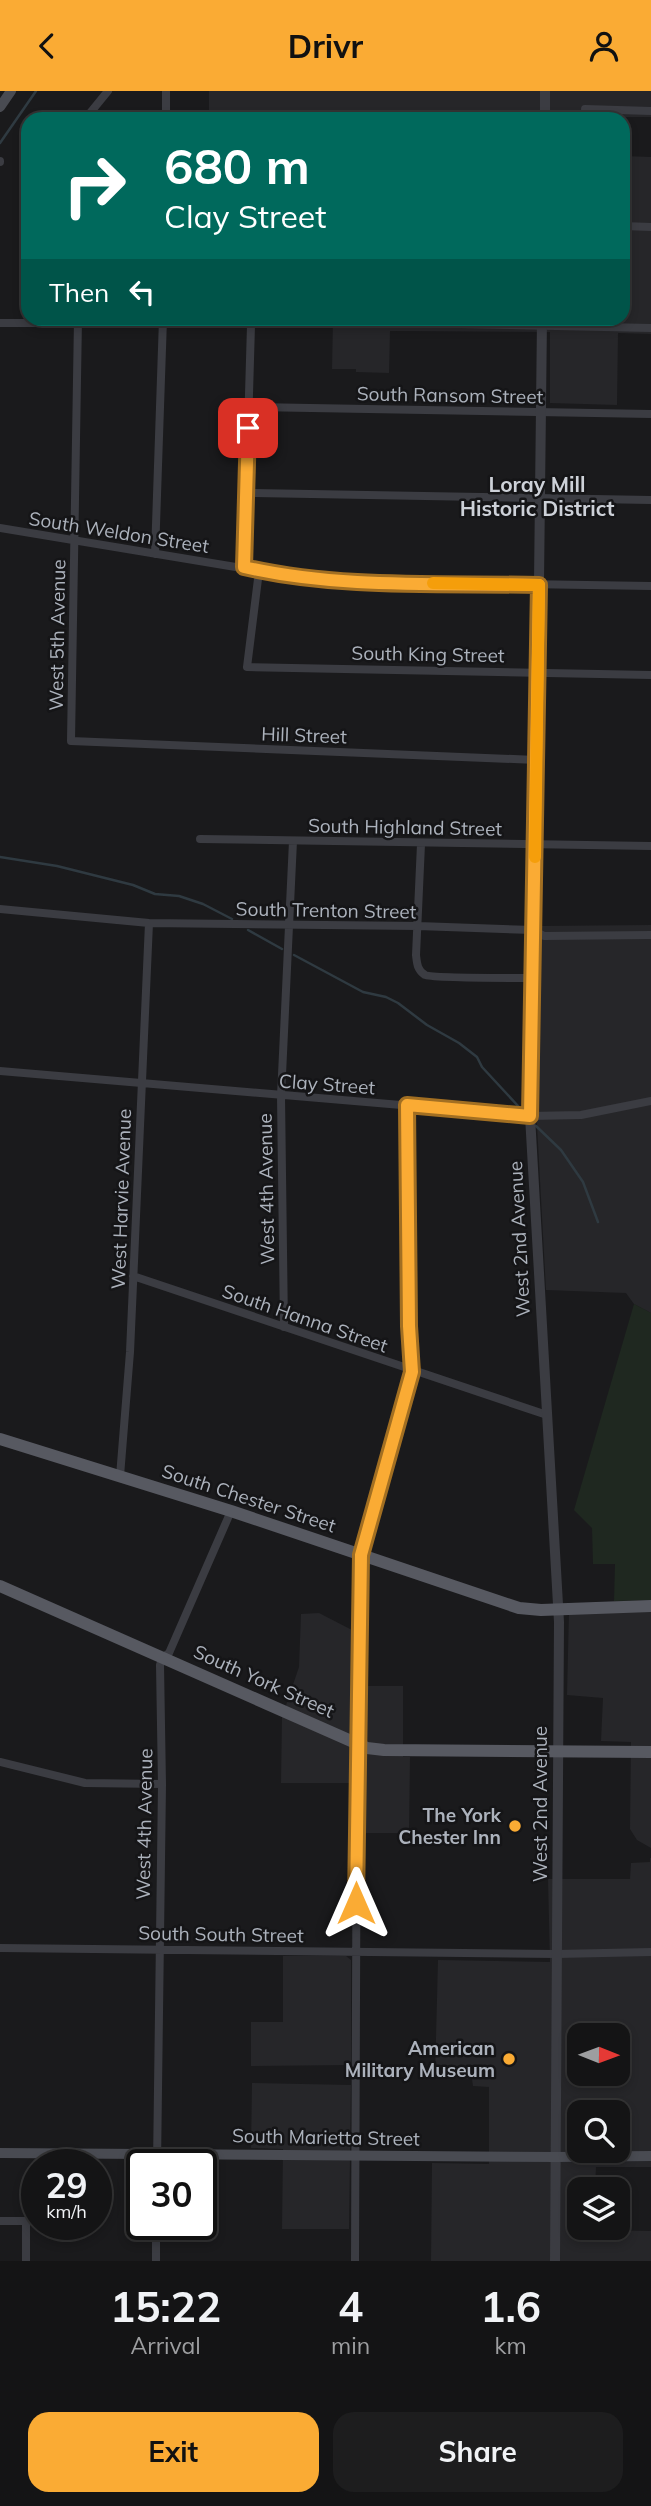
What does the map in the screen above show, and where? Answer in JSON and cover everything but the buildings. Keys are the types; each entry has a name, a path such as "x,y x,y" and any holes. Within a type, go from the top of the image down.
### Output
{"main road":[{"path":"0,107 11,91"},
{"name":"South Chester Street","path":"0,1439 231,1511 519,1608 558,1610 651,1606"},
{"name":"South York Street","path":"0,1586 357,1744 384,1750 651,1752"},
{"name":"South Marietta Street","path":"0,2153 126,2153"},
{"name":"South Marietta Street","path":"217,2154 651,2156"}],"street":[{"path":"91,112 108,91"},
{"path":"166,91 166,112"},
{"path":"545,91 545,112"},
{"path":"585,109 651,111"},
{"path":"630,226 651,227"},
{"path":"0,323 21,322"},
{"name":"West 5th Avenue","path":"71,741 78,326"},
{"path":"155,554 163,326"},
{"path":"244,567 251,326"},
{"name":"West 2nd Avenue","path":"542,326 530,1116 558,1610 555,2261"},
{"path":"615,326 651,328"},
{"name":"South Ransom Street","path":"248,407 651,415"},
{"path":"247,493 651,500"},
{"name":"South Weldon Street","path":"0,528 259,571 341,581 651,586"},
{"name":"South King Street","path":"259,571 247,667 651,675"},
{"name":"Hill Street","path":"71,741 536,760"},
{"name":"South Highland Street","path":"200,839 651,846"},
{"name":"West 4th Avenue","path":"284,1327 281,1096 293,842"},
{"path":"421,844 418,968 426,976 532,978"},
{"name":"South Trenton Street","path":"0,909 149,923 418,926 533,930 544,936 651,935"},
{"name":"West Harvie Avenue","path":"120,1476 130,1352 149,923"},
{"name":"Clay Street","path":"0,1072 530,1116 581,1115 651,1101"},
{"path":"355,2261 357,1744 361,1555 412,1372 409,1326 407,1105"},
{"name":"South Hanna Street","path":"133,1276 412,1372 547,1415"},
{"name":"West 4th Avenue","path":"157,2149 162,1784 160,1665 163,1657 169,1653 231,1511"},
{"path":"0,1762 85,1783 162,1784"},
{"name":"South South Street","path":"0,1948 558,1954 651,1952"},
{"path":"0,2221 26,2221 26,2261"},
{"path":"156,2240 156,2261"}],"shaded area":[{"path":"209,91 651,91 651,117 630,117 630,112 209,112"},
{"path":"630,156 651,157 651,334 618,333 617,405 550,403 550,332 390,331 389,373 332,369 333,326 630,326"},
{"path":"651,925 651,1313 634,1304 626,1293 546,1290 537,1125 540,926"},
{"path":"634,1304 651,1313 651,1600 614,1601 615,1564 593,1564 592,1528 574,1510"},
{"path":"651,1611 651,1848 637,1840 630,1829 631,1742 601,1741 603,1698 567,1695 569,1612"},
{"path":"319,1613 352,1630 353,1686 403,1686 403,1757 410,1757 409,1833 361,1833 361,1783 281,1783 282,1717 299,1667 301,1614"},
{"path":"651,1858 651,2167 596,2167 596,2177 567,2177 567,2240 630,2240 630,2231 651,2231 651,2261 431,2261 432,2163 489,2164 489,2087 473,2086 472,2079 435,2077 438,1960 550,1962 548,1879 630,1879 631,1863 650,1862"},
{"path":"283,1956 346,1956 351,1960 351,2065 251,2066 251,2022 283,2022"},
{"path":"252,2083 351,2085 349,2229 282,2229 283,2149 251,2148"}],"waterway":[{"path":"21,112 36,91"},
{"path":"0,143 21,113"},
{"path":"0,857 57,866 133,885 155,894 179,896 203,904 232,919"},
{"path":"248,930 282,949"},
{"path":"294,955 363,992 386,997 398,1003 427,1025 459,1043 477,1057 482,1067 519,1107"},
{"path":"536,1126 561,1150 583,1182 598,1222"}],"slow traffic":[{"path":"433,583 539,585 535,857"}],"place":[{"name":"The York Chester Inn","path":"515,1826"},
{"name":"American Military Museum","path":"509,2059"}],"district":[{"name":"Loray Mill Historic District","path":"537,496"}],"route":[{"path":"248,428 244,567 290,576 341,581 539,585 530,1116 407,1105 409,1326 412,1372 361,1555 356,1903"}]}
